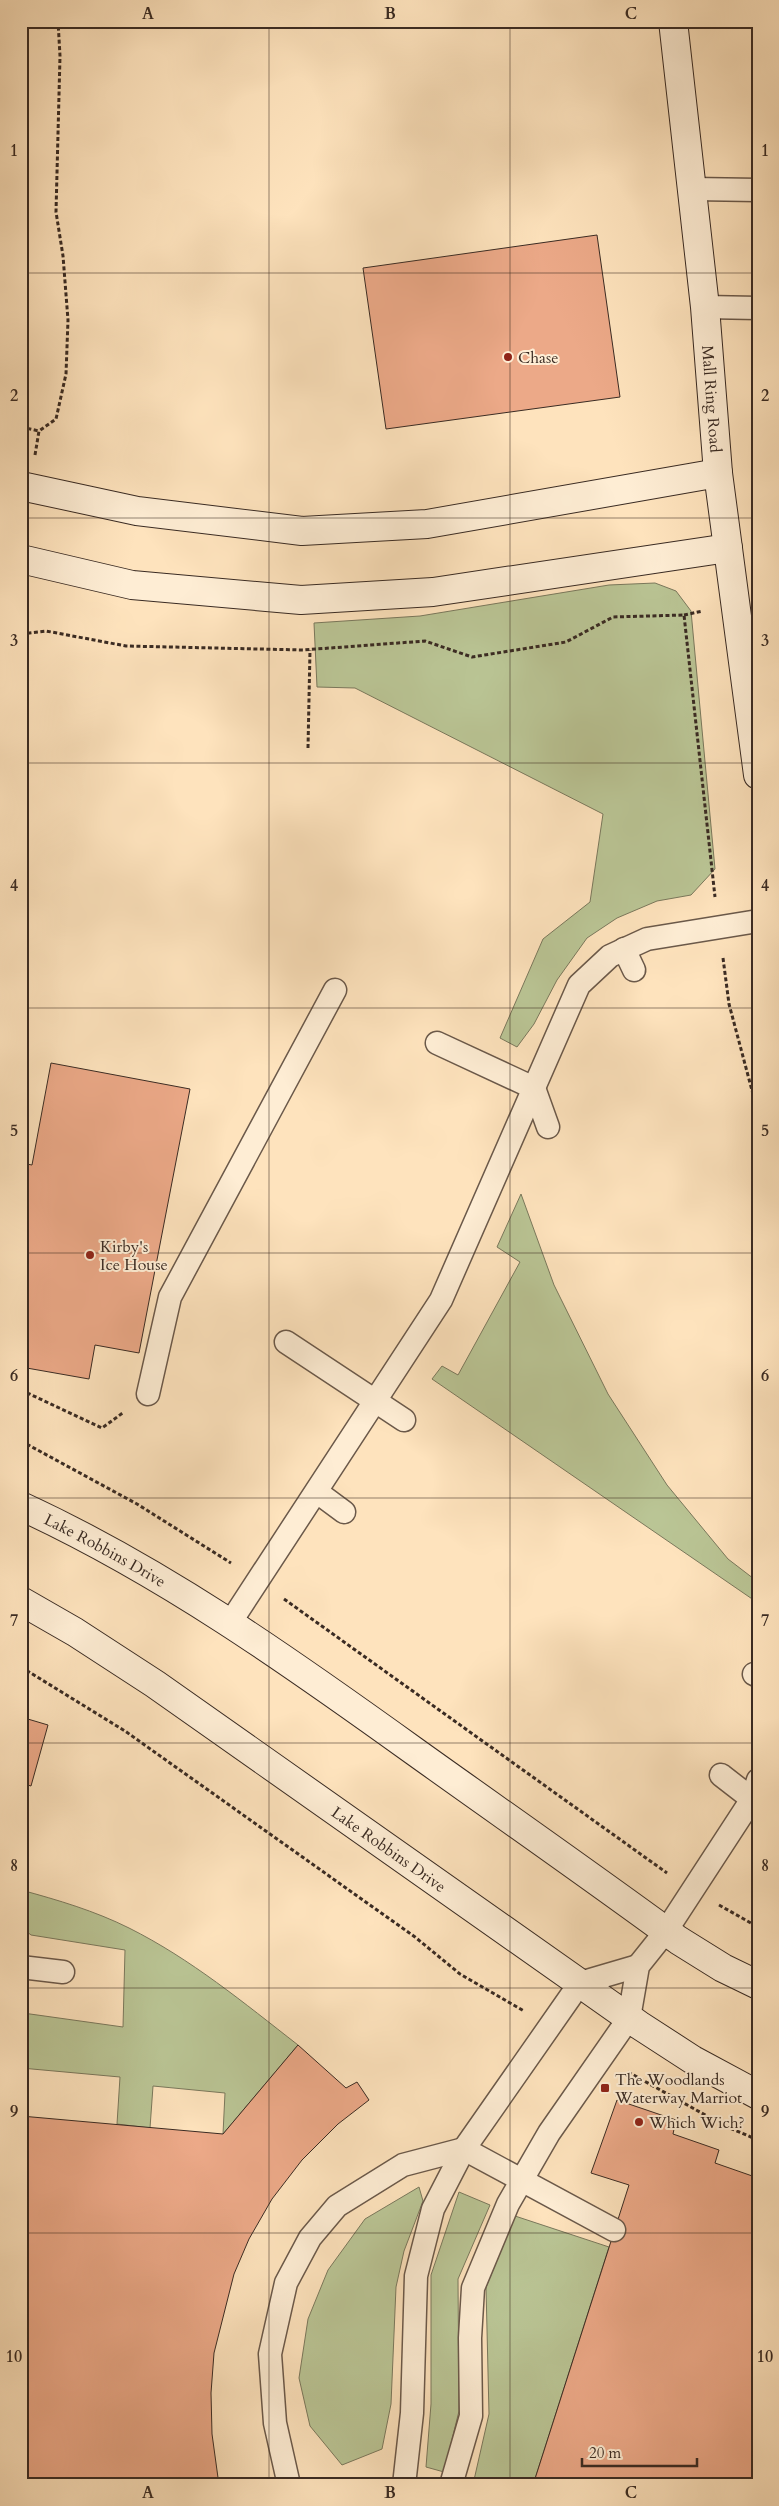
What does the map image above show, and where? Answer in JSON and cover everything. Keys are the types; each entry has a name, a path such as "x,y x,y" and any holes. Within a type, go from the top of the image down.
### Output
{"street":[{"name":"Mall Ring Road","path":"673,21 705,307 718,473 758,775"},
{"path":"26,486 137,511 302,530 427,524 718,473"},
{"path":"21,559 132,585 300,600 434,592 728,548"},
{"name":"Lake Robbins Drive","path":"21,1506 165,1583 230,1623 345,1701 666,1931 723,1968 758,1985"},
{"name":"Lake Robbins Drive","path":"21,1601 75,1632 155,1684 629,2018 693,2060 758,2095"}],"lane":[{"path":"693,189 758,190"},
{"path":"705,307 758,308"},
{"path":"230,1623 441,1300 578,985 610,956 647,939 758,922"},
{"path":"624,949 634,970"},
{"path":"148,1394 170,1297 335,990"},
{"path":"437,1043 534,1088 548,1127"},
{"path":"286,1342 374,1402 404,1420"},
{"path":"316,1492 344,1512"},
{"path":"451,2485 472,2416 470,2338 473,2288 508,2204 549,2133 629,2018 638,1966 666,1931 755,1789 721,1775"},
{"path":"404,2485 412,2413 416,2276 434,2209 464,2149 580,1984 638,1966"},
{"path":"21,1967 63,1972"},
{"path":"289,2485 275,2423 270,2354 286,2283 310,2238 338,2206 403,2165 464,2149 614,2230"}],"path":[{"path":"26,486 39,431 56,419 66,374 68,329 63,256 56,212 60,81 58,21"},
{"path":"21,427 39,431"},
{"path":"21,634 46,631 126,646 310,650 425,641 472,657 566,642 613,618 684,615 728,1004 758,1113"},
{"path":"308,748 310,650"},
{"path":"21,1390 102,1428 148,1394"},
{"path":"21,1441 137,1504 258,1580 611,1834 693,1890 758,1927"},
{"path":"21,1667 125,1731 415,1937 460,1974 550,2026"},
{"path":"601,2058 725,2126 758,2140"}],"green space":[{"path":"655,583 676,591 691,611 715,869 691,895 657,901 617,918 587,938 557,980 534,1024 517,1047 500,1038 543,939 590,902 603,814 355,688 317,687 314,623 420,616 609,585"},
{"path":"521,1194 554,1285 608,1394 667,1485 728,1559 758,1582 758,1603 432,1379 442,1366 458,1375 520,1262 497,1247"},
{"path":"21,1890 90,1911 152,1940 216,1982 298,2045 223,2134 225,2093 153,2086 150,2128 117,2124 120,2077 21,2068 21,2015 23,2013 123,2027 125,1950 31,1935 21,1927"},
{"path":"419,2187 423,2201 404,2251 396,2287 391,2404 382,2449 342,2465 310,2426 299,2378 308,2319 328,2270 365,2219"},
{"path":"459,2192 490,2205 458,2279 459,2411 444,2472 426,2467 431,2404 431,2275"},
{"path":"515,2216 609,2247 533,2485 476,2485 474,2480 489,2414 486,2287"}],"building":[{"path":"597,235 620,397 386,429 363,268"},
{"name":"Kirby's Ice House","path":"51,1063 190,1089 139,1353 95,1345 89,1379 21,1367 21,1163 32,1165"},
{"path":"21,1717 48,1725 31,1786 21,1783"},
{"path":"298,2045 346,2088 357,2082 369,2100 338,2124 302,2160 272,2199 249,2239 234,2274 214,2353 211,2393 212,2434 219,2485 21,2485 21,2116 223,2134"},
{"path":"617,2100 676,2120 673,2134 719,2150 715,2163 758,2178 758,2485 533,2485 629,2185 591,2173"}],"place":[{"name":"Chase","path":"508,357"},
{"name":"Kirby's Ice House","path":"90,1255"},
{"name":"The Woodlands Waterway Marriot","path":"605,2088"},
{"name":"Which Wich?","path":"639,2122"}]}
